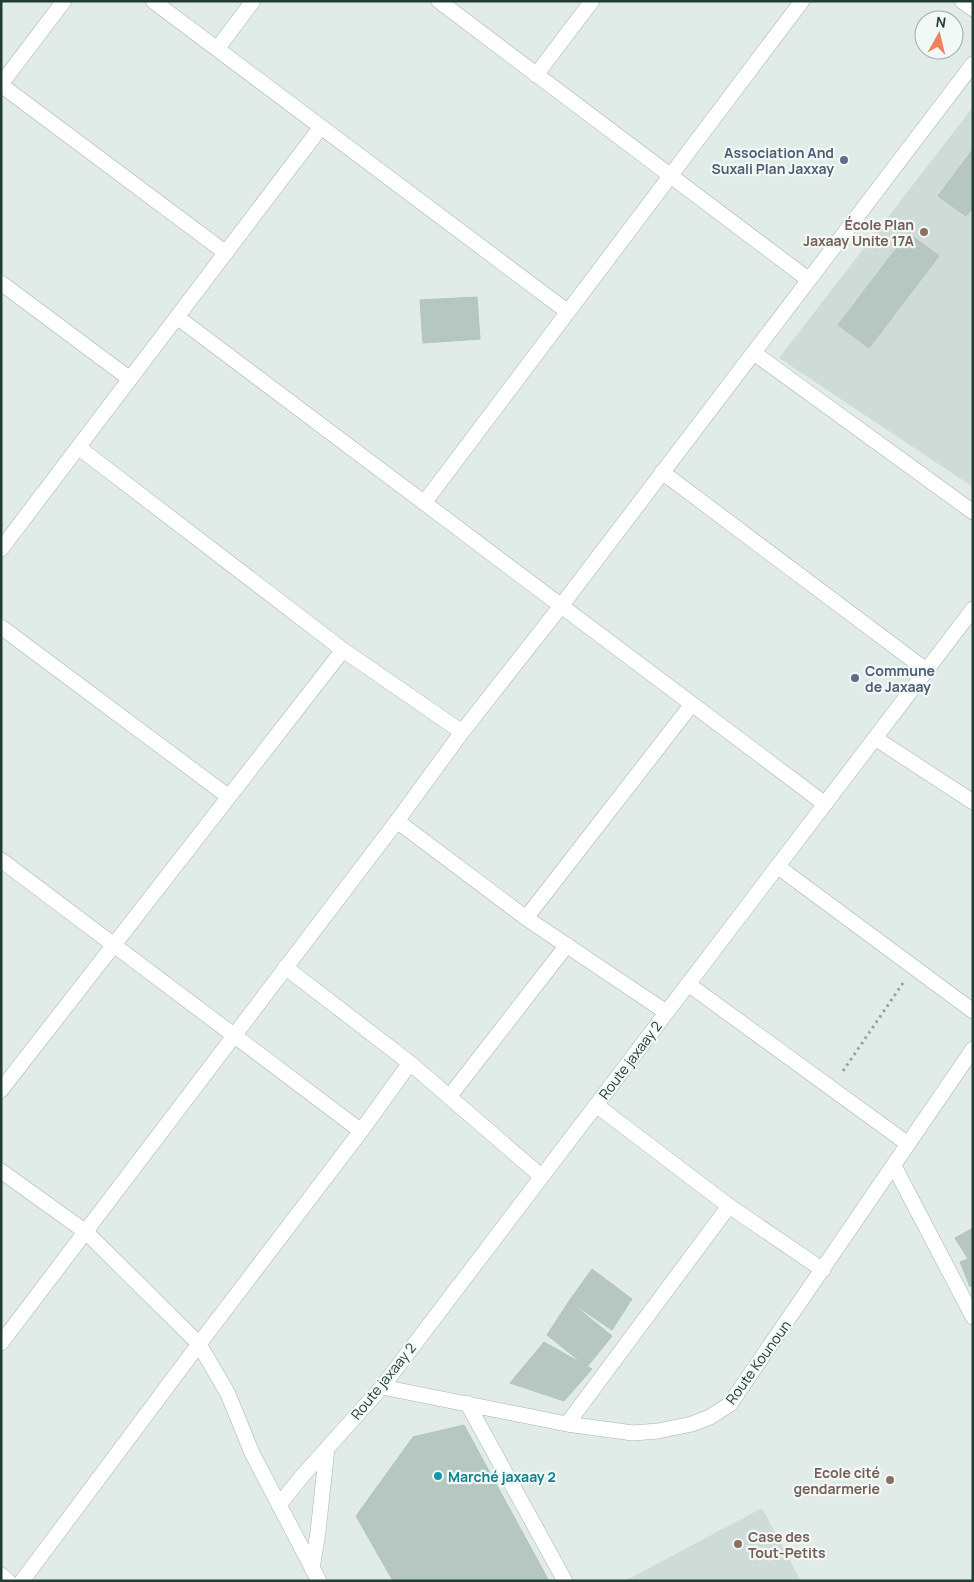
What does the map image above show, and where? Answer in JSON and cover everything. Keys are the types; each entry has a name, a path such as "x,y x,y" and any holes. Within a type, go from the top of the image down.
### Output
{"street":[{"path":"64,1 1,84 226,253"},
{"path":"154,1 568,312"},
{"path":"217,49 253,1"},
{"path":"439,1 809,280"},
{"path":"536,75 592,1"},
{"path":"424,503 802,1"},
{"path":"962,1 973,9"},
{"path":"1,1343 285,967 398,821 462,732 561,606 973,64"},
{"path":"1,549 321,127"},
{"path":"1,283 130,379"},
{"path":"177,317 824,804"},
{"path":"754,353 973,512"},
{"path":"78,447 343,650 462,732"},
{"path":"662,472 926,670"},
{"name":"Route jaxaay 2","path":"279,1505 382,1387 973,609"},
{"path":"1,627 229,797"},
{"path":"1,1090 343,650"},
{"path":"526,918 692,704"},
{"path":"875,738 973,802"},
{"path":"398,821 526,918 666,1012"},
{"path":"1,860 361,1131"},
{"path":"777,866 973,1010"},
{"path":"449,1097 567,945"},
{"path":"285,967 410,1063 541,1176"},
{"path":"688,984 908,1144"},
{"name":"Route Kounoun","path":"382,1387 610,1431 658,1431 710,1418 730,1404 973,1049"},
{"path":"22,1581 361,1131 410,1063"},
{"path":"596,1105 729,1206 823,1270"},
{"path":"894,1166 973,1317"},
{"path":"1,1171 86,1232 199,1344 228,1394 252,1453 316,1575"},
{"path":"567,1424 729,1206"},
{"path":"467,1403 565,1581"},
{"path":"316,1575 318,1532 327,1448"},
{"path":"1,1575 8,1581"}],"path":[{"path":"831,1088 915,966"}],"shaded area":[{"name":"École Plan Jaxaay Unite 17A","path":"973,107 973,487 779,358"},
{"name":"Case des Tout-Petits","path":"762,1508 801,1581 625,1581"}],"building":[{"path":"973,149 973,207 966,216 938,196"},
{"path":"908,233 939,256 869,348 838,325"},
{"path":"477,297 480,339 423,343 420,300"},
{"path":"973,1228 973,1285 970,1287 960,1262 968,1259 955,1238"},
{"path":"592,1269 632,1299 612,1330 569,1301"},
{"path":"569,1301 612,1336 587,1367 547,1335"},
{"path":"544,1342 592,1369 564,1401 510,1383"},
{"name":"Marché jaxaay 2","path":"464,1425 549,1581 393,1581 356,1516 413,1437"}],"place":[{"name":"Association And Suxali Plan Jaxxay","path":"844,160"},
{"name":"École Plan Jaxaay Unite 17A","path":"924,232"},
{"name":"Commune de Jaxaay","path":"855,678"},
{"name":"Marché jaxaay 2","path":"438,1476"},
{"name":"Ecole cité gendarmerie","path":"890,1480"},
{"name":"Case des Tout-Petits","path":"738,1544"}]}
